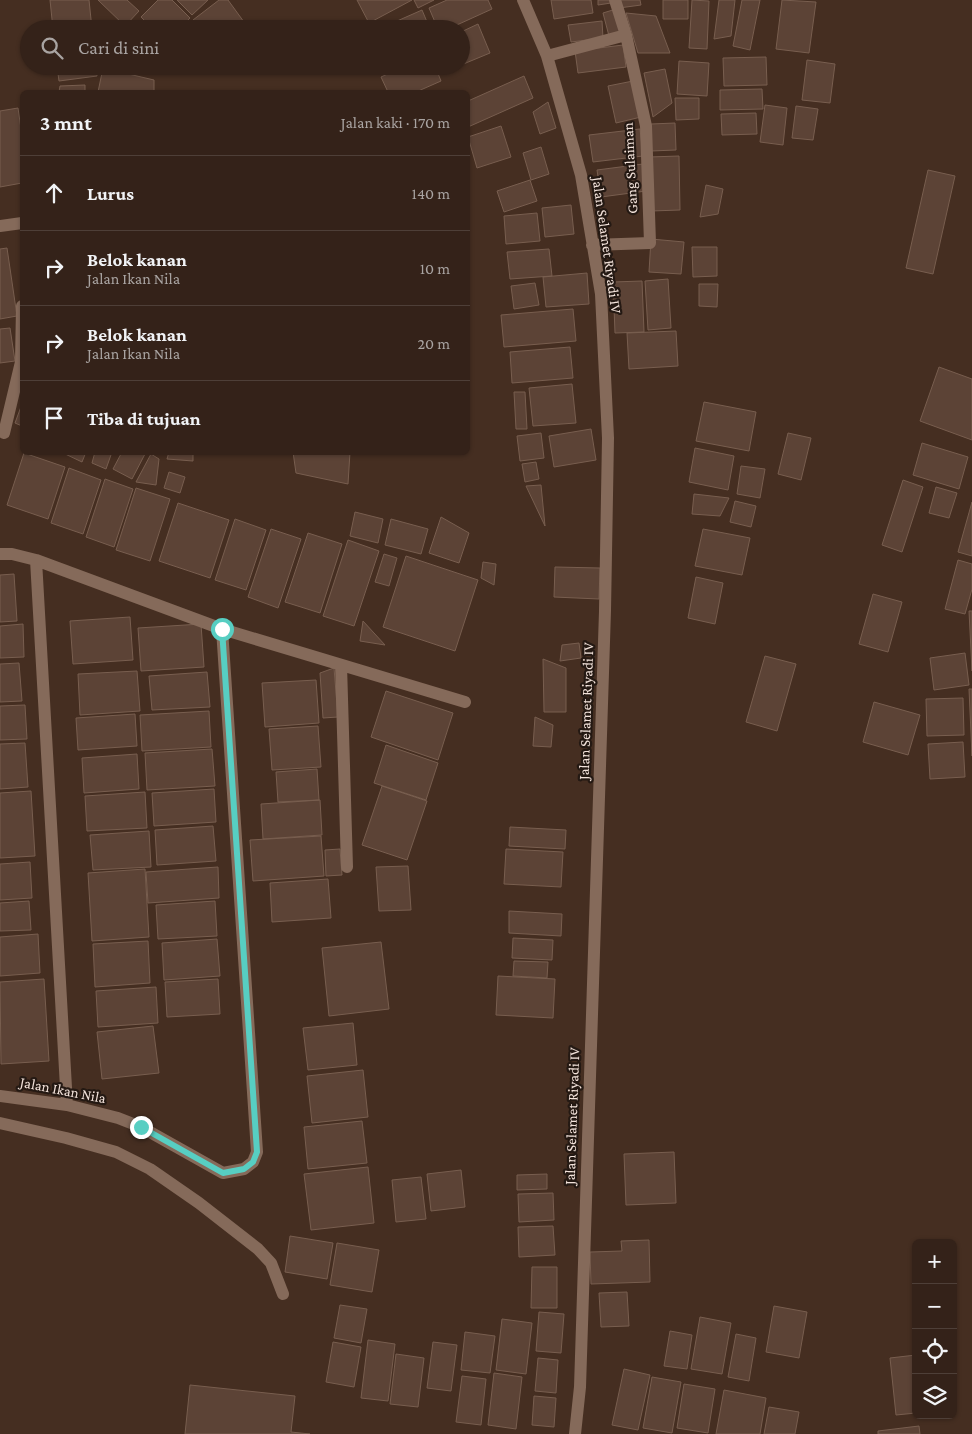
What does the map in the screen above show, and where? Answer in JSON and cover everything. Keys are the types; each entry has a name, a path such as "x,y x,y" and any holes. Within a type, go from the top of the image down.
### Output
{"street":[{"name":"Jalan Selamet Riyadi IV","path":"524,0 547,56 581,175 601,294 607,419 606,544 580,1387 575,1434"},
{"name":"Gang Sulaiman","path":"592,244 650,243 646,126 626,35 615,0"},
{"path":"547,56 626,35"},
{"path":"0,226 20,223"},
{"path":"4,433 20,366"},
{"path":"0,554 12,554 36,560 222,629 465,702"},
{"path":"36,560 67,1105"},
{"name":"Jalan Ikan Nila","path":"0,1096 67,1105 118,1118 141,1127 223,1173 244,1169 253,1162 257,1152 222,629"},
{"path":"341,665 347,867"},
{"path":"0,1123 116,1152 150,1169 199,1203 258,1250 270,1263 283,1294"}],"building":[{"path":"50,0 89,0 91,20 52,20"},
{"path":"98,0 127,0 139,11 131,20 119,20"},
{"path":"158,0 172,0 190,18 188,20 144,20 141,17"},
{"path":"177,0 208,0 192,15"},
{"path":"219,0 228,0 243,20 193,20"},
{"path":"357,0 412,0 375,20 367,20"},
{"path":"414,0 434,0 418,8"},
{"path":"447,0 488,0 492,9 468,20 434,20 429,8"},
{"path":"551,0 591,0 593,13 554,19"},
{"path":"598,0 611,0 611,3 598,5"},
{"path":"618,0 640,0 641,5 619,8"},
{"path":"663,0 688,0 688,19 663,19"},
{"path":"692,0 709,1 707,49 689,48"},
{"path":"719,0 735,0 731,36 714,39"},
{"path":"742,0 760,0 750,50 733,46"},
{"path":"782,0 816,2 809,53 776,49"},
{"path":"616,9 622,33 609,36 603,13"},
{"path":"422,10 426,20 399,20"},
{"path":"626,13 656,16 670,53 638,53"},
{"path":"602,21 603,38 571,42 568,25"},
{"path":"478,24 490,53 470,61 470,28"},
{"path":"623,45 626,67 578,73 575,51"},
{"path":"766,57 767,85 724,86 723,58"},
{"path":"807,60 835,64 830,103 802,100"},
{"path":"679,61 709,63 707,96 677,94"},
{"path":"665,69 672,103 653,117 644,73"},
{"path":"58,75 97,75 97,76 59,81"},
{"path":"102,75 133,75 154,80 154,90 98,90"},
{"path":"385,75 439,75 441,81 421,90 387,90 381,77"},
{"path":"524,76 533,98 470,126 470,100"},
{"path":"633,81 641,117 616,123 608,86"},
{"path":"85,85 85,90 59,90 60,86"},
{"path":"762,89 763,109 720,110 720,90"},
{"path":"675,98 699,98 699,119 676,120"},
{"path":"548,102 556,128 540,134 533,112"},
{"path":"765,105 787,108 783,145 760,142"},
{"path":"796,106 818,109 813,140 792,138"},
{"path":"18,108 20,122 20,183 0,187 0,111"},
{"path":"756,113 757,134 722,135 721,114"},
{"path":"675,123 676,150 651,151 651,124"},
{"path":"501,126 511,157 477,168 470,144 470,136"},
{"path":"640,129 643,156 593,162 589,135"},
{"path":"541,147 549,174 531,180 523,153"},
{"path":"679,156 680,210 651,211 649,157"},
{"path":"643,164 646,191 601,197 597,170"},
{"path":"928,170 955,176 933,274 906,268"},
{"path":"530,180 537,201 504,212 497,191"},
{"path":"706,185 723,189 718,214 700,217"},
{"path":"571,205 574,234 545,237 542,208"},
{"path":"537,213 540,241 506,244 504,216"},
{"path":"651,239 684,242 681,274 649,272"},
{"path":"692,247 717,247 717,276 693,277"},
{"path":"7,248 17,316 0,319 0,249"},
{"path":"549,249 552,276 510,279 507,252"},
{"path":"587,273 589,304 546,307 543,277"},
{"path":"668,279 671,328 648,330 645,281"},
{"path":"642,281 644,332 615,333 613,282"},
{"path":"535,283 539,305 514,309 511,286"},
{"path":"699,284 718,284 717,307 699,306"},
{"path":"573,309 576,341 504,347 501,315"},
{"path":"10,328 15,361 0,363 0,329"},
{"path":"676,331 678,366 629,369 627,333"},
{"path":"570,347 573,378 512,383 510,352"},
{"path":"939,367 972,379 972,440 920,421"},
{"path":"572,384 576,423 533,426 529,388"},
{"path":"514,392 525,392 527,429 516,429"},
{"path":"704,402 756,412 749,451 696,441"},
{"path":"20,409 20,425 15,423"},
{"path":"591,429 596,460 554,467 549,436"},
{"path":"541,433 544,458 520,461 517,436"},
{"path":"788,433 811,438 801,480 778,474"},
{"path":"922,443 968,457 959,489 913,475"},
{"path":"695,448 734,456 728,490 689,482"},
{"path":"23,455 30,455 65,467 48,519 7,505"},
{"path":"67,455 85,455 82,462"},
{"path":"94,455 111,455 106,469 92,463"},
{"path":"120,455 144,455 132,479 113,469"},
{"path":"150,455 159,459 156,485 136,482"},
{"path":"168,455 193,455 193,461 167,459"},
{"path":"293,455 350,455 348,484 296,473"},
{"path":"536,462 539,479 525,482 522,464"},
{"path":"741,466 765,469 760,498 737,494"},
{"path":"69,468 101,480 83,534 51,523"},
{"path":"169,472 185,477 180,493 164,488"},
{"path":"105,479 133,489 114,547 86,537"},
{"path":"903,480 923,487 902,552 882,545"},
{"path":"541,485 545,526 526,486"},
{"path":"936,487 957,493 949,518 929,513"},
{"path":"136,488 170,499 150,561 116,550"},
{"path":"694,494 729,498 720,516 692,514"},
{"path":"735,501 756,506 751,527 730,522"},
{"path":"972,502 972,556 958,552"},
{"path":"178,503 229,520 210,578 159,561"},
{"path":"355,512 383,519 378,543 350,536"},
{"path":"441,517 469,533 459,563 429,553"},
{"path":"235,519 266,530 246,590 215,580"},
{"path":"391,519 428,529 421,554 385,545"},
{"path":"271,529 301,539 278,608 248,597"},
{"path":"703,529 750,538 742,575 695,566"},
{"path":"308,533 342,544 320,613 285,602"},
{"path":"348,540 379,551 354,626 323,616"},
{"path":"384,554 397,558 389,586 375,582"},
{"path":"406,556 478,580 455,651 383,627"},
{"path":"958,560 972,564 972,589 965,614 945,609"},
{"path":"483,562 496,564 494,585 481,578"},
{"path":"555,567 600,568 599,599 554,597"},
{"path":"14,574 17,621 0,622 0,575"},
{"path":"696,577 723,583 715,624 688,618"},
{"path":"873,594 902,602 888,652 859,644"},
{"path":"969,611 972,611 972,671"},
{"path":"130,617 133,660 73,664 70,621"},
{"path":"363,621 385,645 360,641"},
{"path":"23,624 24,657 0,658 0,626"},
{"path":"201,624 204,667 141,671 138,628"},
{"path":"579,643 581,658 560,661 562,645"},
{"path":"965,653 969,685 934,690 930,658"},
{"path":"765,656 796,664 777,731 746,722"},
{"path":"543,659 566,668 566,712 544,712"},
{"path":"19,663 22,701 0,702 0,664"},
{"path":"334,668 338,717 323,718 320,673"},
{"path":"137,671 140,711 80,715 78,674"},
{"path":"207,672 210,707 152,710 149,676"},
{"path":"316,680 319,723 265,727 262,683"},
{"path":"969,689 972,689 972,756"},
{"path":"386,691 453,713 438,760 371,737"},
{"path":"963,698 964,735 927,736 926,699"},
{"path":"874,702 920,715 908,755 863,742"},
{"path":"25,705 27,739 0,740 0,706"},
{"path":"209,711 211,747 142,751 140,715"},
{"path":"135,714 137,746 78,750 76,718"},
{"path":"535,717 553,725 551,747 533,746"},
{"path":"318,726 321,767 272,770 269,729"},
{"path":"963,742 965,777 930,779 928,744"},
{"path":"25,743 28,787 0,789 0,744"},
{"path":"386,745 438,763 426,800 374,783"},
{"path":"212,749 215,786 147,790 145,753"},
{"path":"137,754 139,789 84,793 82,758"},
{"path":"317,769 319,800 278,802 276,772"},
{"path":"382,786 427,801 407,860 362,845"},
{"path":"214,789 216,822 154,826 152,793"},
{"path":"31,791 35,856 0,858 0,793"},
{"path":"145,792 147,828 87,831 85,796"},
{"path":"320,800 322,835 263,839 261,804"},
{"path":"213,826 216,861 157,865 155,830"},
{"path":"510,827 566,830 565,849 509,846"},
{"path":"149,831 151,867 93,870 90,835"},
{"path":"321,836 324,876 253,881 250,840"},
{"path":"340,849 342,875 326,876 325,850"},
{"path":"506,849 563,852 561,887 504,884"},
{"path":"30,862 32,898 0,900 0,864"},
{"path":"408,866 411,910 379,911 376,867"},
{"path":"218,867 219,898 148,903 146,872"},
{"path":"145,869 149,937 92,941 88,873"},
{"path":"328,879 331,918 272,922 270,883"},
{"path":"29,901 31,930 0,931 0,903"},
{"path":"215,901 217,936 158,939 156,905"},
{"path":"509,911 562,914 561,936 509,933"},
{"path":"38,934 40,973 0,976 0,937"},
{"path":"513,938 553,940 552,960 512,958"},
{"path":"217,939 220,976 164,980 162,943"},
{"path":"148,941 150,983 95,987 93,944"},
{"path":"381,942 389,1009 329,1016 322,948"},
{"path":"514,961 548,962 547,978 513,976"},
{"path":"498,976 555,979 553,1018 496,1015"},
{"path":"44,979 49,1061 1,1064 0,982"},
{"path":"218,979 220,1014 167,1017 165,982"},
{"path":"156,987 158,1023 98,1027 96,991"},
{"path":"353,1023 357,1065 308,1070 303,1028"},
{"path":"153,1026 159,1073 102,1079 97,1032"},
{"path":"363,1070 368,1117 312,1123 307,1076"},
{"path":"362,1121 367,1163 308,1169 304,1127"},
{"path":"674,1152 676,1203 626,1205 624,1154"},
{"path":"368,1167 374,1223 311,1230 304,1174"},
{"path":"461,1170 465,1207 431,1211 427,1174"},
{"path":"547,1174 547,1189 517,1190 517,1175"},
{"path":"421,1177 426,1219 396,1222 392,1180"},
{"path":"553,1193 554,1220 519,1222 518,1194"},
{"path":"553,1226 555,1255 519,1257 518,1227"},
{"path":"290,1236 333,1243 327,1279 285,1272"},
{"path":"649,1240 650,1282 591,1284 590,1252 622,1251 621,1241"},
{"path":"337,1243 379,1250 372,1292 330,1285"},
{"path":"532,1267 557,1267 557,1308 531,1308"},
{"path":"627,1292 629,1326 601,1327 599,1293"},
{"path":"340,1305 367,1309 361,1343 334,1338"},
{"path":"774,1306 807,1312 799,1358 766,1352"},
{"path":"539,1312 564,1314 561,1353 536,1351"},
{"path":"700,1317 731,1323 722,1374 691,1369"},
{"path":"502,1319 532,1323 526,1374 496,1370"},
{"path":"670,1331 692,1335 687,1369 664,1366"},
{"path":"465,1332 495,1336 490,1373 461,1370"},
{"path":"736,1334 756,1338 749,1381 728,1377"},
{"path":"368,1340 395,1344 388,1401 361,1398"},
{"path":"333,1342 361,1347 354,1387 326,1382"},
{"path":"433,1342 457,1345 451,1391 427,1388"},
{"path":"396,1354 424,1358 418,1407 390,1404"},
{"path":"912,1355 912,1413 896,1415 890,1358"},
{"path":"538,1358 558,1360 556,1393 535,1391"},
{"path":"624,1369 650,1375 638,1430 612,1425"},
{"path":"494,1373 522,1377 516,1429 488,1425"},
{"path":"462,1376 486,1379 481,1425 456,1422"},
{"path":"652,1377 681,1382 672,1433 643,1428"},
{"path":"684,1384 715,1389 708,1433 677,1428"},
{"path":"190,1385 295,1396 291,1432 310,1434 185,1434"},
{"path":"724,1390 766,1398 760,1434 716,1434"},
{"path":"534,1396 556,1398 554,1427 532,1425"},
{"path":"769,1407 799,1412 795,1434 764,1434"},
{"path":"919,1426 920,1434 878,1434 878,1431"}],"route":[{"path":"141,1127 223,1173 244,1169 253,1162 257,1152 222,629"}]}
